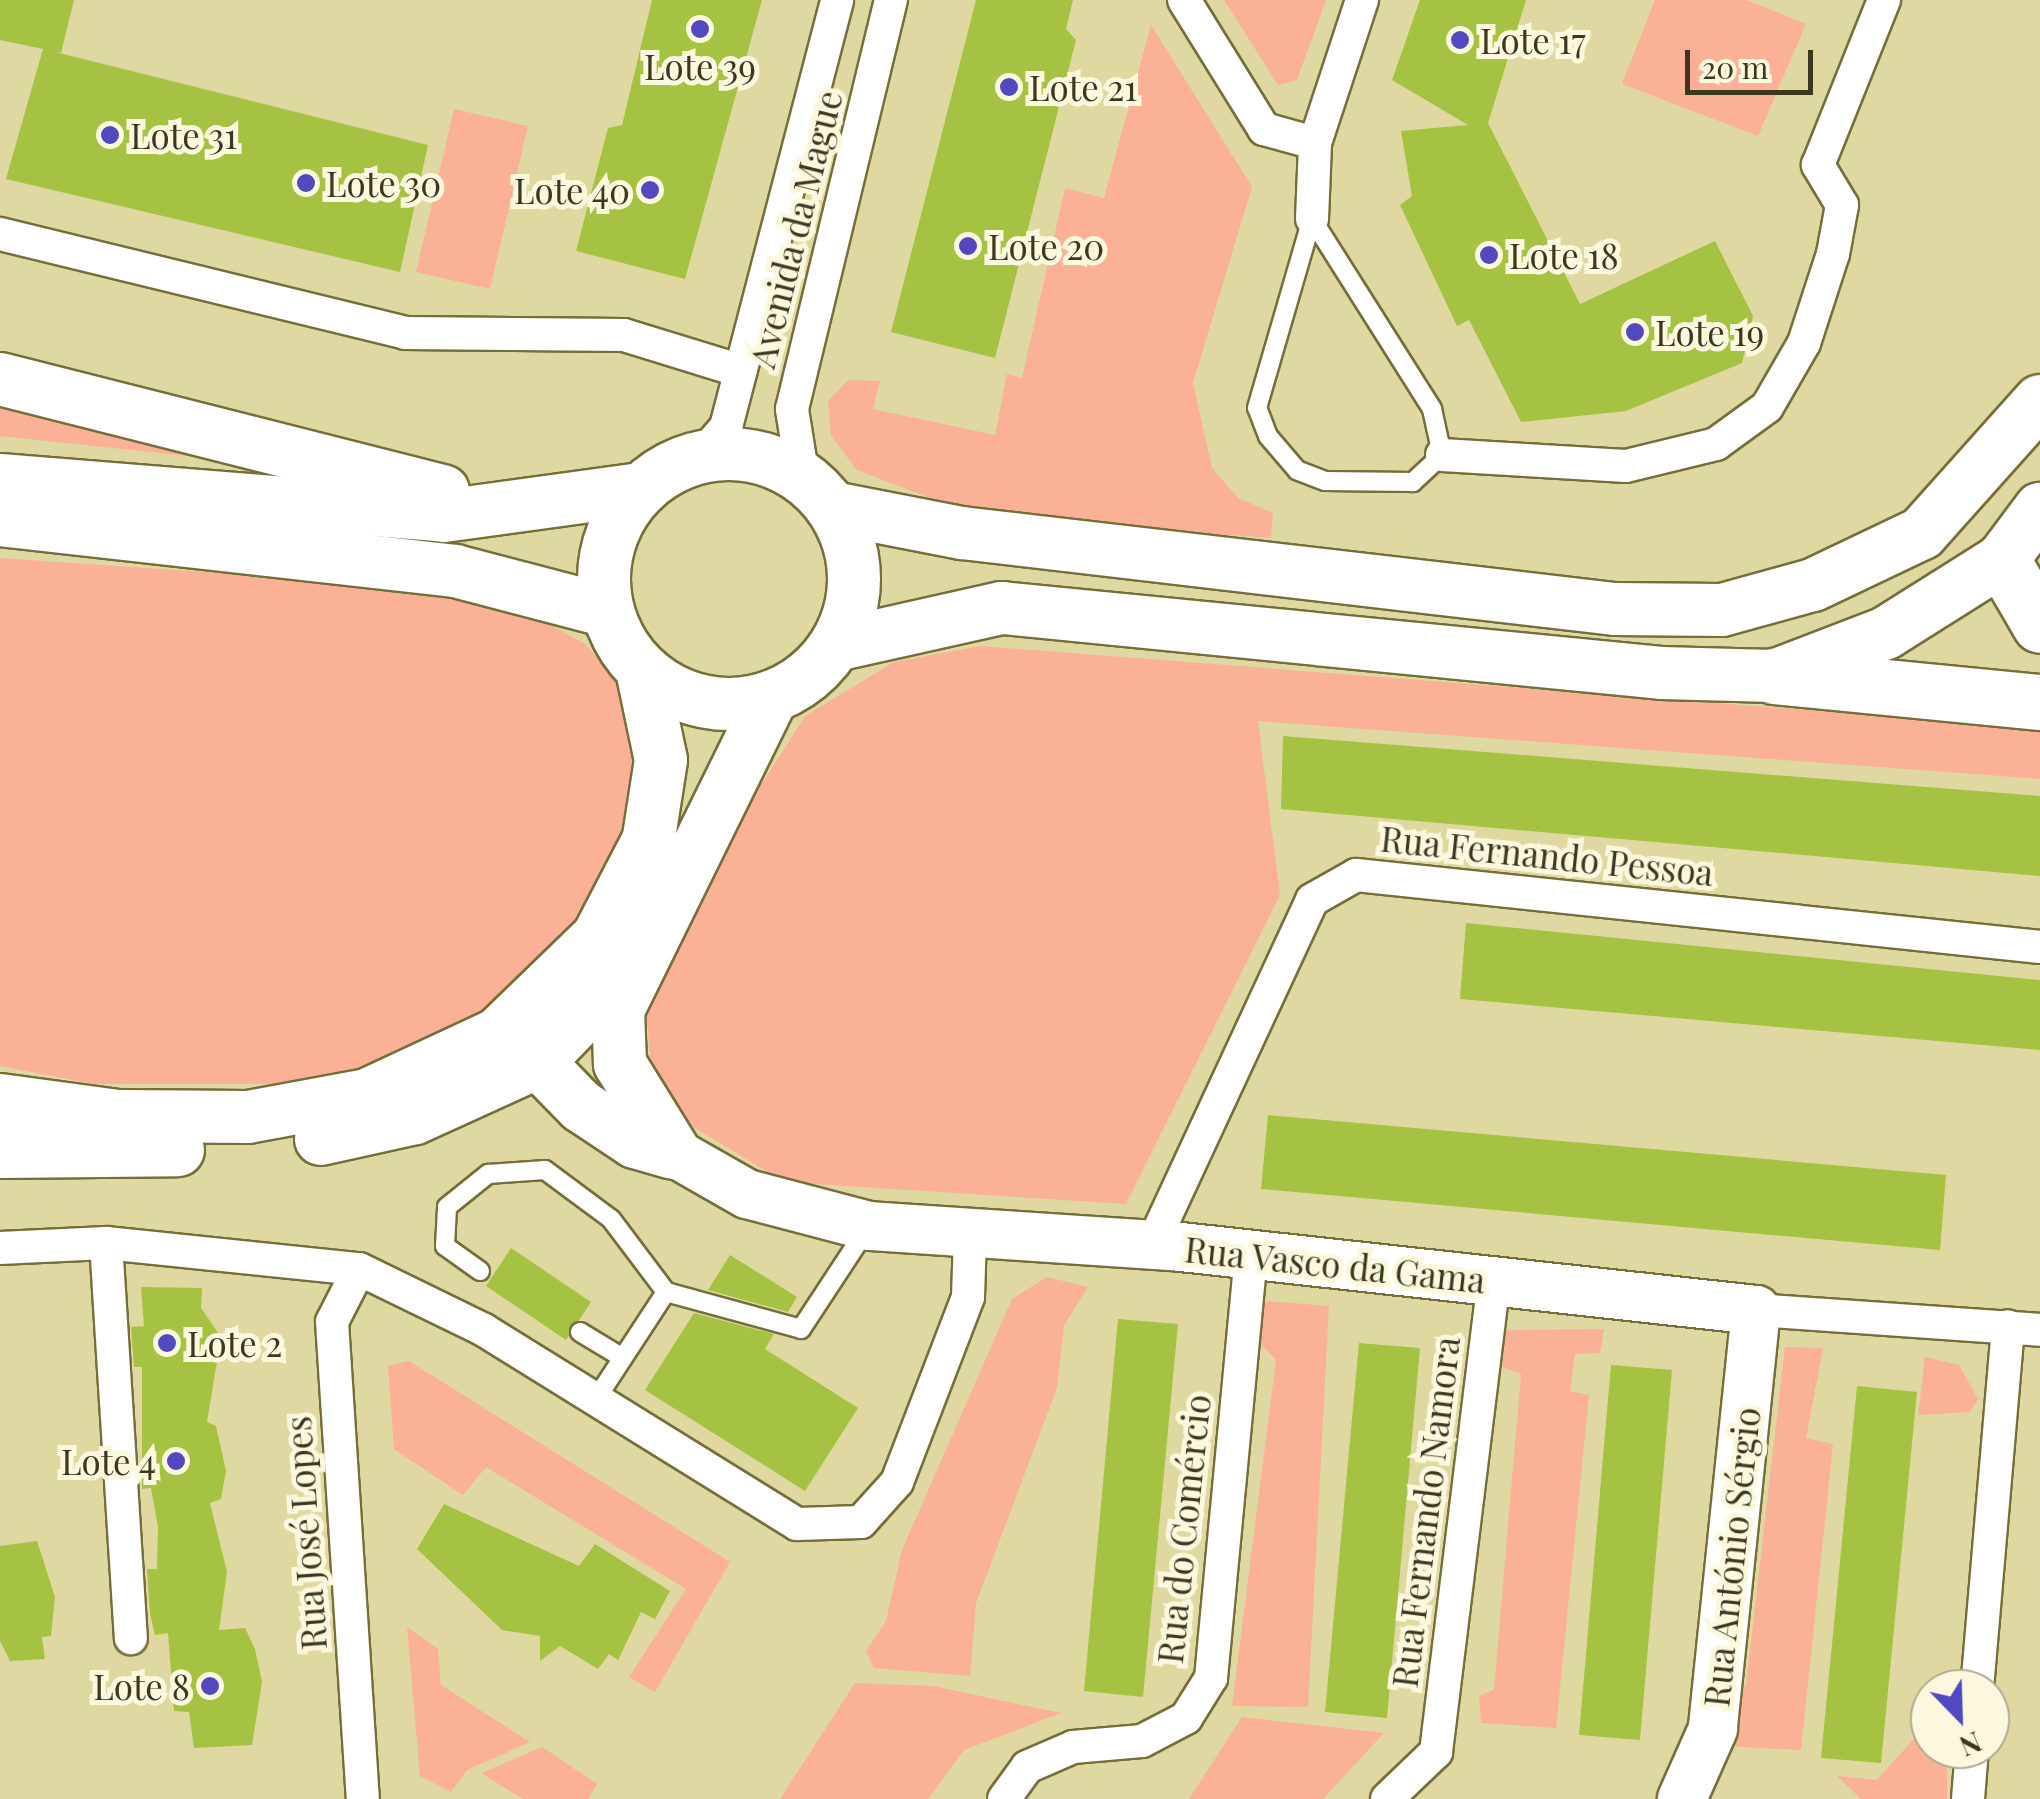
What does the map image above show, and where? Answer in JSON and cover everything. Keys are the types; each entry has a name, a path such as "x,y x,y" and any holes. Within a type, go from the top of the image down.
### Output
{"highway":[{"path":"2002,560 2040,625"},
{"path":"1774,676 2040,702"}],"main road":[{"path":"0,378 527,510"},
{"path":"0,480 268,506 444,516 527,510 642,489 700,457 736,454 818,493 962,533 1615,609 1722,610 1813,585 1922,533 2040,401"},
{"path":"538,1062 547,1025 616,948 650,837 661,760 642,670 607,611 608,545 642,489"},
{"path":"642,670 703,702 772,697 808,677 836,645 855,576 818,493"},
{"path":"836,645 1002,608 1660,673 1774,676 1886,633 2002,560 2040,509"},
{"path":"0,520 455,570 607,611"},
{"path":"676,1154 620,1064 618,1010 772,697"},
{"path":"0,1100 118,1116 248,1116 367,1095 498,1034 598,938 650,837"},
{"path":"0,1152 247,1149 354,1134 415,1118 538,1062 646,951"},
{"path":"538,1062 635,1142 676,1154"},
{"name":"Rua Vasco da Gama","path":"676,1154 747,1194 868,1226 970,1236 1152,1245 1756,1310"},
{"name":"Rua António Sérgio","path":"1682,1799 1713,1729 1756,1310"}],"street":[{"name":"Avenida da Mague","path":"700,457 726,427 837,0"},
{"name":"Avenida da Mague","path":"818,493 792,409 891,0"},
{"path":"1184,0 1264,129 1314,143"},
{"path":"1312,219 1314,143 1362,0"},
{"path":"1442,455 1626,466 1716,444 1766,407 1804,343 1833,254 1842,205 1818,165 1884,0"},
{"path":"0,234 404,333 624,334 740,371"},
{"name":"Rua Fernando Pessoa","path":"1152,1245 1312,900 1356,874 2040,947"},
{"path":"0,1248 106,1242 360,1269 596,1400 797,1524 861,1522 897,1482 968,1297 970,1236"},
{"path":"106,1242 131,1638"},
{"name":"Rua do Comércio","path":"1004,1799 1027,1767 1074,1748 1142,1741 1186,1718 1211,1678 1250,1255"},
{"name":"Rua José Lopes","path":"360,1269 332,1322 363,1799"},
{"name":"Rua Fernando Namora","path":"1386,1799 1436,1752 1494,1282"},
{"name":"Rua Vasco da Gama","path":"1756,1310 2024,1328"},
{"path":"1980,1669 2024,1328"},
{"path":"1968,1799 1970,1769"}],"lane":[{"path":"1312,219 1432,408 1442,455 1413,482 1325,481 1297,470 1268,436 1257,408 1312,219"},
{"path":"480,1271 445,1246 447,1207 488,1174 544,1170 610,1219 666,1292 802,1329 868,1226"},
{"path":"596,1400 666,1292"},
{"path":"580,1332 623,1358"}],"shaded area":[{"path":"1224,0 1326,0 1297,80 1278,85"},
{"path":"1655,0 1747,0 1806,24 1758,136 1622,84"},
{"path":"1151,25 1252,187 1193,383 1212,468 1238,498 1273,513 1271,538 979,517 857,470 831,436 828,401 848,380 880,381 873,409 995,435 1007,374 1022,378 1065,188 1104,198"},
{"path":"454,109 528,126 490,289 416,272"},
{"path":"0,403 236,461 0,436"},
{"path":"0,558 408,586 520,608 585,644 635,699 642,774 619,860 576,937 493,1008 398,1060 319,1084 93,1084 0,1066"},
{"path":"980,646 2040,728 2040,779 1258,721 1280,895 1126,1204 784,1182 672,1114 651,1066 646,1008 747,807 805,716 894,662"},
{"path":"1047,1277 1088,1287 1064,1325 1057,1388 976,1603 970,1676 874,1668 866,1651 886,1621 902,1550 1012,1299"},
{"path":"1268,1301 1329,1306 1308,1707 1232,1706 1276,1360 1261,1344 1258,1309"},
{"path":"1604,1329 1600,1353 1575,1354 1570,1391 1589,1395 1556,1728 1481,1723 1479,1696 1494,1690 1521,1374 1502,1367 1505,1330"},
{"path":"1785,1347 1823,1348 1806,1438 1833,1444 1801,1750 1726,1746 1728,1704 1746,1685"},
{"path":"1925,1357 1959,1365 1978,1399 1970,1412 1918,1415"},
{"path":"409,1361 730,1562 655,1692 629,1677 686,1589 486,1467 463,1495 394,1449 388,1366"},
{"path":"407,1627 438,1649 441,1685 530,1742 467,1770 451,1792 420,1776"},
{"path":"855,1683 933,1686 1061,1713 964,1750 928,1799 780,1799"},
{"path":"1242,1717 1384,1733 1323,1799 1189,1799"},
{"path":"1910,1743 1910,1769 1947,1769 1947,1799 1861,1799 1837,1776 1877,1780"},
{"path":"542,1747 597,1784 588,1799 523,1799 481,1773"}],"building":[{"path":"0,0 74,0 61,53 51,51 428,145 400,272 6,179 43,49 0,40"},
{"name":"Lote 40","path":"652,0 762,0 685,279 576,251 608,128 622,125"},
{"path":"976,0 1073,0 1066,29 1076,40 995,358 891,332"},
{"path":"1420,0 1526,0 1488,123 1580,304 1715,241 1753,316 1742,363 1626,411 1521,422 1469,320 1457,326 1400,205 1412,196 1401,131 1468,125 1392,80"},
{"path":"1283,736 2040,796 2040,876 1281,809"},
{"path":"1466,923 2040,980 2040,1050 1460,999"},
{"path":"1268,1115 1946,1175 1940,1250 1261,1189"},
{"path":"511,1248 591,1302 566,1340 486,1286"},
{"path":"730,1255 797,1297 788,1312 708,1290"},
{"path":"141,1287 202,1288 201,1308 221,1337 207,1422 216,1426 226,1471 221,1499 210,1503 227,1572 219,1630 245,1628 255,1649 262,1682 252,1745 194,1748 189,1712 174,1711 168,1633 155,1635 147,1569 157,1569 158,1527 151,1488 142,1489 142,1367 134,1367 131,1327 144,1326"},
{"path":"694,1313 774,1334 765,1349 858,1408 805,1491 645,1390"},
{"path":"1118,1319 1178,1324 1143,1697 1084,1691"},
{"path":"1359,1343 1420,1348 1387,1718 1325,1712"},
{"path":"1611,1365 1672,1370 1640,1740 1579,1735"},
{"path":"1857,1386 1917,1392 1881,1763 1821,1758"},
{"path":"444,1504 579,1566 595,1544 670,1591 655,1619 641,1612 618,1660 609,1654 598,1669 560,1646 540,1661 540,1636 502,1630 417,1549"},
{"path":"37,1541 55,1597 51,1636 42,1637 45,1659 10,1661 0,1641 0,1546"}],"place":[{"name":"Lote 39","path":"700,29"},
{"name":"Lote 17","path":"1460,40"},
{"name":"Lote 21","path":"1009,87"},
{"name":"Lote 31","path":"110,135"},
{"name":"Lote 30","path":"306,183"},
{"name":"Lote 40","path":"650,190"},
{"name":"Lote 20","path":"968,246"},
{"name":"Lote 18","path":"1489,255"},
{"name":"Lote 19","path":"1635,332"},
{"name":"Lote 2","path":"167,1343"},
{"name":"Lote 4","path":"176,1461"},
{"name":"Lote 8","path":"210,1686"}]}
